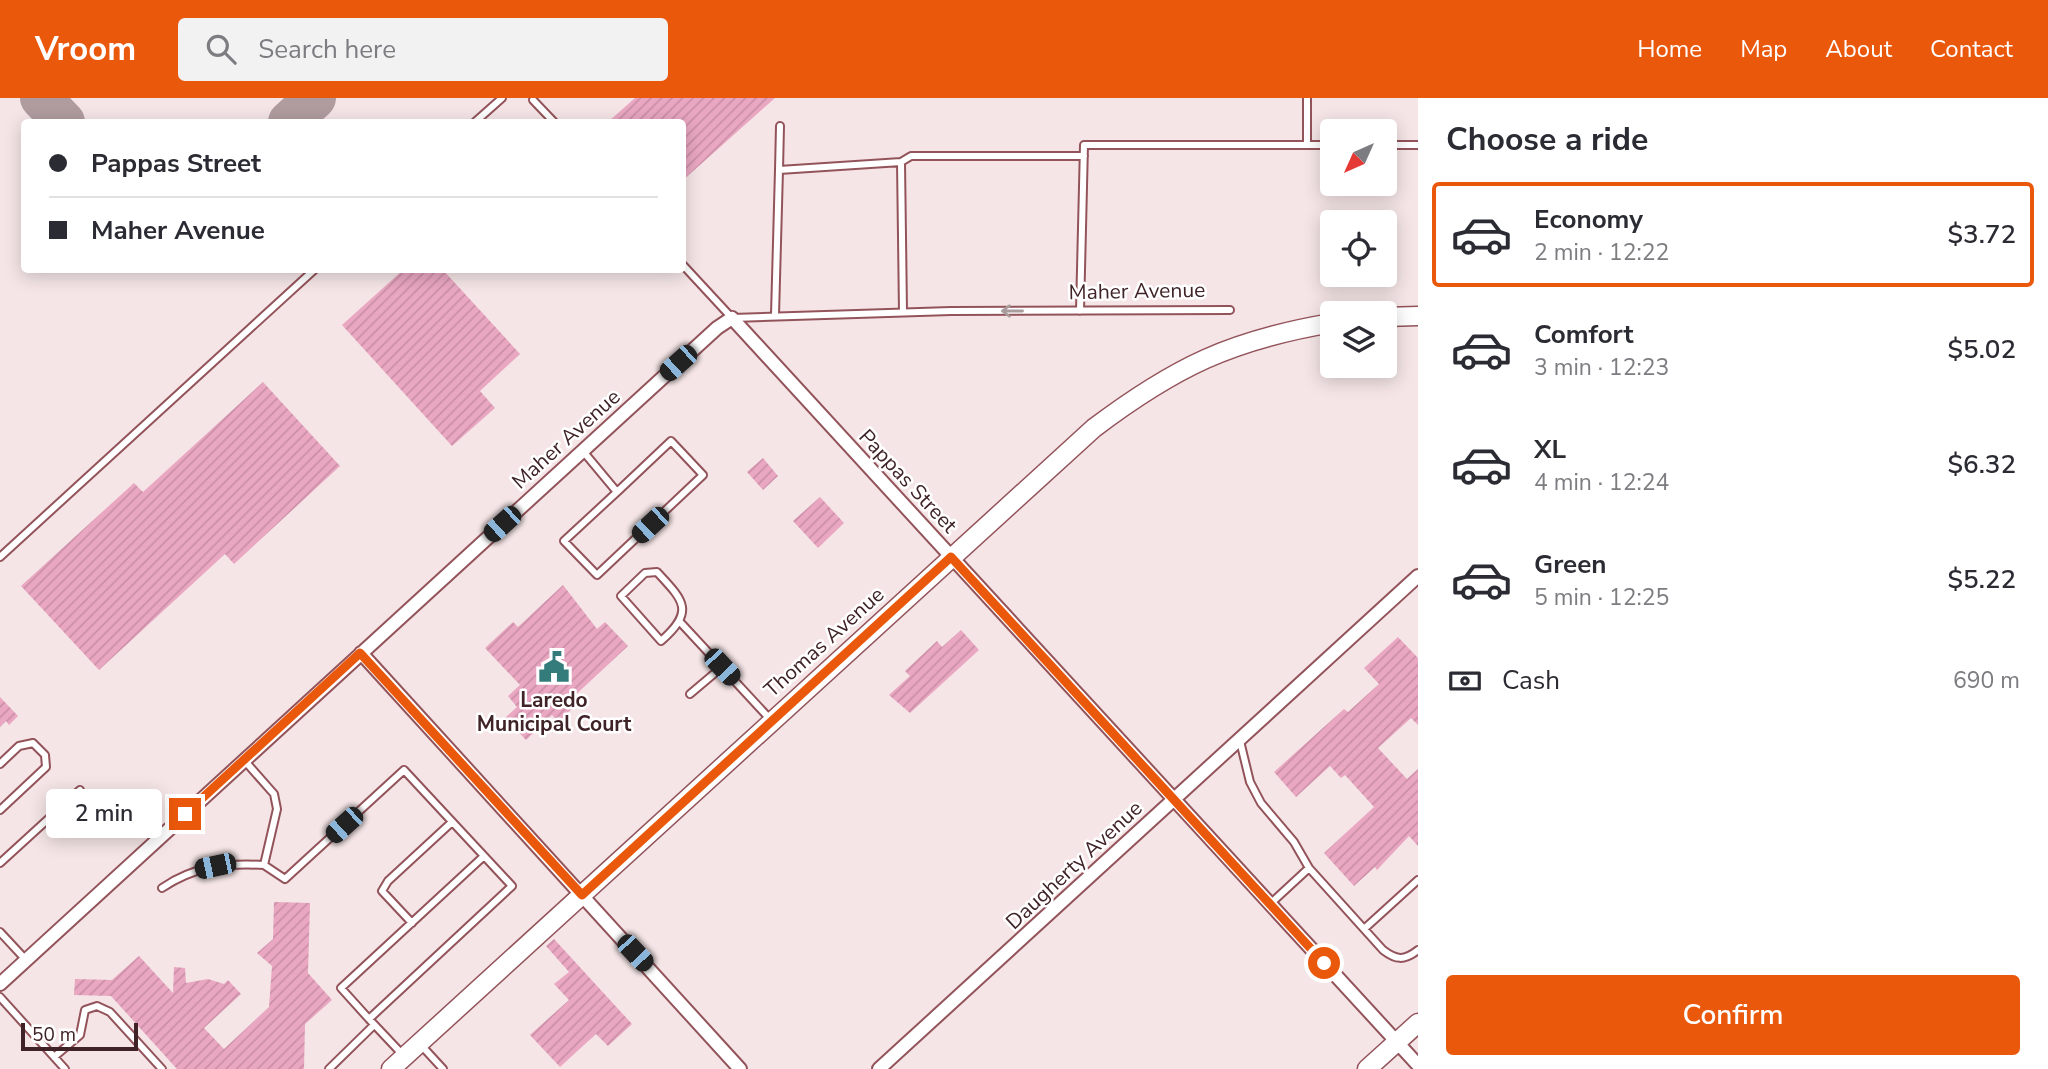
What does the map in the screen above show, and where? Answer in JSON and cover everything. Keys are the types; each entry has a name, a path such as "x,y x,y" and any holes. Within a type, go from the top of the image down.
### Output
{"street":[{"path":"1397,317 1418,316"},
{"name":"Maher Avenue","path":"0,984 582,450 717,328 732,318"},
{"name":"Pappas Street","path":"732,318 1418,1065"},
{"name":"Thomas Avenue","path":"398,1063 1062,455 1135,397 1182,369 1234,345 1320,326"},
{"name":"Daugherty Avenue","path":"879,1069 1418,576"},
{"path":"360,653 740,1069"},
{"path":"1367,1069 1418,1023"}],"lane":[{"path":"478,119 502,98"},
{"path":"1307,98 1307,145"},
{"path":"533,100 551,119"},
{"path":"775,315 780,126"},
{"path":"1080,311 1084,145 1320,145"},
{"path":"1397,145 1418,145"},
{"path":"779,170 901,162 911,156 1084,156"},
{"path":"901,162 903,312"},
{"name":"Pappas Street","path":"686,268 732,318"},
{"path":"0,556 311,273"},
{"name":"Maher Avenue","path":"732,318 903,312 1230,310"},
{"path":"671,441 703,475 597,575 564,541 617,492 671,441"},
{"path":"582,450 617,492"},
{"path":"681,623 660,641 621,596 645,573 656,572 681,598 681,623 772,721"},
{"path":"690,694 722,667"},
{"path":"1239,739 1250,782 1261,803 1294,842 1309,868 1394,959 1404,959 1418,950"},
{"path":"0,764 19,746 33,743 45,755 47,767 0,810"},
{"path":"244,760 274,794 277,809 264,865"},
{"path":"162,888 180,875 233,863 264,865 285,879 404,770 512,886 369,1019"},
{"path":"0,863 80,790"},
{"path":"412,923 382,891 388,881 452,822"},
{"path":"398,1063 374,1025 341,988 484,856"},
{"path":"1270,904 1309,868"},
{"path":"1364,929 1418,880"},
{"path":"0,932 26,960"},
{"path":"0,997 65,1069"},
{"path":"54,1057 80,1035 85,1010 97,1006 110,1012 162,1069"},
{"path":"329,1069 374,1025"},
{"path":"419,1043 443,1069"}],"building":[{"path":"635,98 775,98 686,177 686,119 611,119"},
{"path":"400,273 446,273 520,354 480,391 495,408 452,446 342,325"},
{"path":"263,382 340,466 234,564 225,554 99,670 21,586 134,483 143,492"},
{"path":"763,458 778,476 763,490 747,472"},
{"path":"820,497 844,523 818,548 793,521"},
{"name":"Laredo Municipal Court","path":"563,585 597,629 605,622 628,646 569,701 574,707 558,722 552,715 526,740 505,718 517,707 508,696 520,685 485,648 513,622 518,627"},
{"path":"961,630 979,650 910,713 889,695 910,676 905,671 937,641 942,647"},
{"path":"1398,637 1418,658 1418,725 1411,718 1378,748 1407,779 1418,769 1418,846 1409,836 1377,870 1375,867 1354,886 1324,853 1374,807 1345,775 1341,778 1330,766 1296,797 1274,772 1344,709 1348,712 1379,684 1364,668"},
{"path":"0,697 18,716 9,725 6,721 0,727"},
{"path":"274,902 310,903 308,973 332,1000 305,1024 304,1069 177,1069 111,996 74,995 75,979 112,980 139,956 173,993 174,967 185,968 186,983 208,979 224,984 228,980 241,994 204,1028 224,1049 269,1007 272,966 257,953 273,939"},
{"path":"554,939 632,1024 608,1046 596,1034 560,1067 530,1035 569,1000 554,984 569,972 546,946"}],"taxiway":[{"path":"41,98 61,119"},
{"path":"292,119 315,98"}],"place":[{"name":"Laredo Municipal Court","path":"554,667"}],"route":[{"path":"185,814 360,653 582,895 951,557 1324,963"}]}
